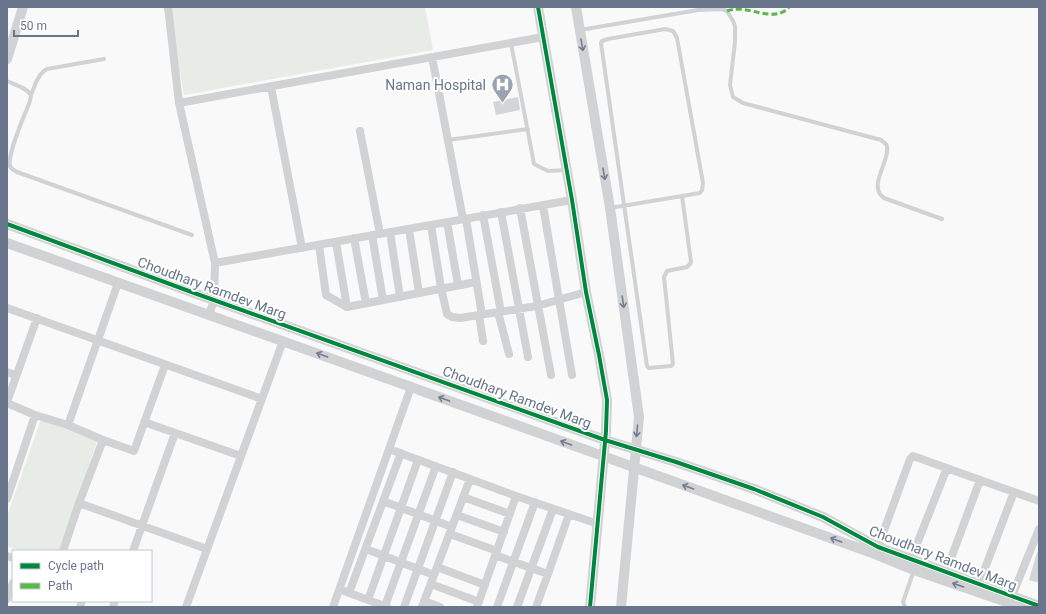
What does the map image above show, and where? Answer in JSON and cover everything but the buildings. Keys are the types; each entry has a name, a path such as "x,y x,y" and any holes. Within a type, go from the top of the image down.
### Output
{"street":[{"path":"7,59 23,7"},
{"path":"168,7 179,103 215,263 214,300 209,315"},
{"path":"538,7 567,170 586,292 607,400 604,457 590,607"},
{"path":"576,7 610,208 639,417 621,607"},
{"path":"179,103 543,37"},
{"path":"432,56 465,219 476,282 483,340"},
{"path":"271,87 302,248"},
{"path":"360,131 376,234 383,300"},
{"path":"215,263 572,200"},
{"path":"543,206 572,375"},
{"path":"520,208 550,375"},
{"path":"500,212 528,358"},
{"path":"483,215 509,354"},
{"path":"447,222 458,286"},
{"name":"Choudhary Ramdev Marg","path":"7,224 605,440 676,462 754,489 816,514 878,547 1039,606"},
{"path":"431,225 441,288 447,314 452,317 460,318 537,306 586,292"},
{"path":"409,229 419,293"},
{"path":"390,232 400,297"},
{"path":"354,238 366,303"},
{"path":"336,242 347,307"},
{"path":"7,243 634,467 875,554 914,570 1021,607"},
{"path":"319,245 326,295 347,307 476,282"},
{"path":"68,426 118,283"},
{"path":"7,308 262,399"},
{"path":"37,318 15,375 7,402 36,415 103,440 134,451 165,364"},
{"path":"186,607 283,341"},
{"path":"7,372 15,375"},
{"path":"333,607 412,387"},
{"path":"7,499 11,478 36,415"},
{"path":"144,422 241,456"},
{"path":"133,550 175,433"},
{"path":"64,550 79,503 103,440"},
{"path":"389,449 552,509 598,524"},
{"path":"349,593 401,454"},
{"path":"878,547 910,459 914,456 1039,501"},
{"path":"368,600 418,460"},
{"path":"339,589 386,607 436,466"},
{"path":"911,559 946,468"},
{"path":"404,607 453,472"},
{"path":"440,607 423,604 470,479"},
{"path":"946,572 980,480"},
{"path":"979,584 1014,492"},
{"path":"431,584 478,604 516,496"},
{"path":"463,497 510,514"},
{"path":"384,501 435,521 514,562 548,574"},
{"path":"497,607 535,502"},
{"path":"79,503 207,549"},
{"path":"517,607 552,509"},
{"path":"536,607 569,514"},
{"path":"457,515 504,532"},
{"path":"1012,596 1039,529"},
{"path":"366,549 418,569 436,571 485,585"},
{"path":"7,599 12,586"}],"lane":[{"path":"580,30 698,10 721,8 727,11 733,20 736,32 730,85 734,97 743,103 881,140 886,143 888,147 878,184 877,190 879,195 942,219"},
{"path":"610,208 625,206 682,196 700,193 702,190 703,183 677,38 673,31 665,29 602,40 601,43 625,206 647,366 651,368 671,366 673,363 664,275 667,271 689,266 691,262 682,196"},
{"path":"511,43 534,164 548,171 567,170"},
{"path":"104,59 43,71 39,76 31,94 30,101 11,152 11,169 192,235"},
{"path":"7,81 24,88 31,94"},
{"path":"448,140 528,129"},
{"path":"905,607 903,602 914,570"}],"shaded area":[{"path":"167,7 425,7 433,50 184,95"},
{"path":"41,419 98,439 59,550 17,550 7,546 7,516"}],"marked path":[{"path":"727,11 735,9 776,14 783,12 789,7"}],"cycle path":[{"path":"538,7 572,200 586,292 607,400 606,431 590,607"},
{"path":"7,224 197,294 605,440 676,462 754,489 823,517 878,547 1039,606"}],"place":[{"name":"Naman Hospital","path":"502,104"}]}
